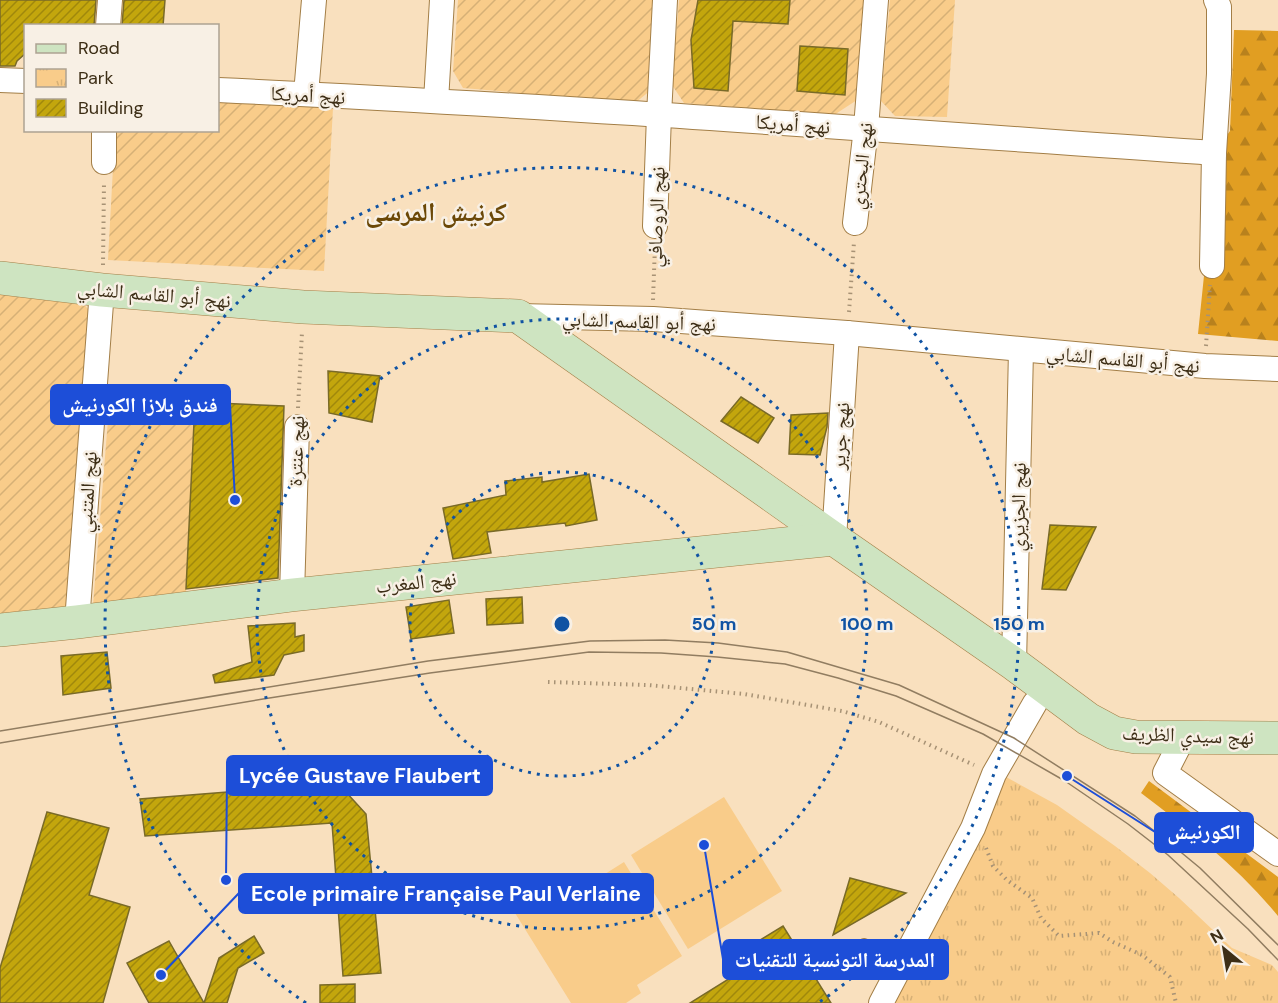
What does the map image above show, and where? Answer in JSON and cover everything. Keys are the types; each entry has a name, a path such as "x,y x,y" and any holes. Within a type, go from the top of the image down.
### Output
{"street":[{"path":"108,24 110,0"},
{"path":"306,94 314,0"},
{"path":"436,101 442,0"},
{"name":"نهج الروصافي","path":"655,226 665,0"},
{"name":"نهج البحتري","path":"855,223 866,128 876,0"},
{"path":"1212,266 1214,153 1219,74 1219,7 1216,0"},
{"path":"0,80 24,81"},
{"name":"نهج أمريكا","path":"219,90 866,128 1214,153"},
{"path":"104,132 104,162"},
{"name":"نهج أبو القاسم الشابي","path":"0,278 102,290 303,307 653,319 847,333 1205,366 1278,369"},
{"name":"نهج المتنبي","path":"77,622 102,290"},
{"name":"نهج سيدي الظريف","path":"518,316 1014,664 1088,719 1114,733 1136,737 1278,738"},
{"name":"نهج جرير","path":"834,539 847,333"},
{"name":"نهج الجزيري","path":"1014,664 1021,350"},
{"name":"نهج عنترة","path":"292,595 297,427"},
{"name":"نهج المغرب","path":"0,630 292,595 834,539"},
{"path":"881,1003 973,828 994,774 1035,703"},
{"path":"1183,738 1165,773 1278,854"}],"lane":[{"path":"864,945 902,963"}],"path":[{"path":"102,290 104,162"},
{"name":"نهج البحتري","path":"847,333 855,223"},
{"name":"نهج الروصافي","path":"653,319 655,226"},
{"path":"1205,366 1212,266"},
{"name":"نهج عنترة","path":"297,427 303,307"},
{"path":"548,682 648,685 744,694 842,711 879,722 994,774"},
{"path":"973,828 987,850 993,866 1007,880 1032,898 1041,918 1059,936 1099,933 1142,955 1170,977 1176,1003"}],"green space":[{"path":"458,0 658,0 651,90 635,103 463,88 453,71"},
{"path":"679,0 865,0 857,100 834,115 684,103 672,85"},
{"path":"890,0 955,0 947,117 895,116 881,101"},
{"path":"1234,30 1278,31 1278,341 1198,334 1217,149 1230,131"},
{"path":"219,102 333,108 324,271 108,260 115,132 219,132"},
{"path":"0,288 77,296 88,309 68,607 0,614"},
{"path":"110,395 195,402 186,592 93,605"},
{"path":"1006,777 1057,805 1115,846 1179,898 1232,948 1272,965 1278,972 1278,1003 892,1003"},
{"path":"1149,781 1278,877 1278,916 1230,866 1141,793"},
{"path":"724,797 782,891 688,949 631,855"},
{"path":"624,862 682,956 637,985 641,993 626,1003 571,1003 515,913 570,879 578,891"}],"building":[{"path":"0,0 96,0 94,24 24,24 24,55 15,66 0,66"},
{"path":"124,0 165,0 163,24 122,24"},
{"path":"698,0 790,0 788,24 733,21 728,91 694,88 691,40"},
{"path":"800,46 848,49 845,95 797,91"},
{"path":"328,371 380,376 372,422 329,413"},
{"path":"741,397 774,418 758,443 721,421"},
{"path":"195,402 284,406 278,578 186,589"},
{"path":"828,413 820,455 789,454 791,415"},
{"path":"589,474 597,520 566,526 565,523 487,532 491,553 453,559 443,508 506,495 505,481 542,477 542,482"},
{"path":"1050,525 1096,527 1066,590 1042,589"},
{"path":"522,597 523,623 487,625 486,599"},
{"path":"449,600 454,633 411,639 406,607"},
{"path":"295,623 295,637 304,635 304,651 284,655 274,675 215,683 213,675 252,662 248,626"},
{"path":"107,652 111,688 63,695 61,656"},
{"path":"327,784 344,790 366,814 381,973 343,976 332,823 145,836 140,799"},
{"path":"47,812 109,828 89,895 130,907 103,1003 0,1003 0,968"},
{"path":"850,878 906,893 833,935"},
{"path":"783,926 831,1003 690,1003 761,959 752,945"},
{"path":"254,936 264,953 238,968 227,1003 204,1003 219,958"},
{"path":"169,941 204,1003 149,1003 127,963"},
{"path":"355,984 355,1003 320,1003 320,985"}],"tram line":[{"path":"0,731 428,661 590,641 665,640 718,643 787,652 899,685 1014,738 1135,816 1171,844 1200,868 1278,945"},
{"path":"0,743 430,673 589,652 661,653 785,664 896,696 983,734 1065,781 1128,824 1168,855 1278,960"}],"place":[{"name":"فندق بلازا الكورنيش","path":"235,500"},
{"name":"الكورنيش","path":"1067,776"},
{"name":"المدرسة التونسية للتقنيات","path":"704,845"},
{"name":"Lycée Gustave Flaubert","path":"226,880"},
{"name":"Ecole primaire Française Paul Verlaine","path":"161,975"}],"district":[{"name":"كرنيش المرسى","path":"436,212"}]}
